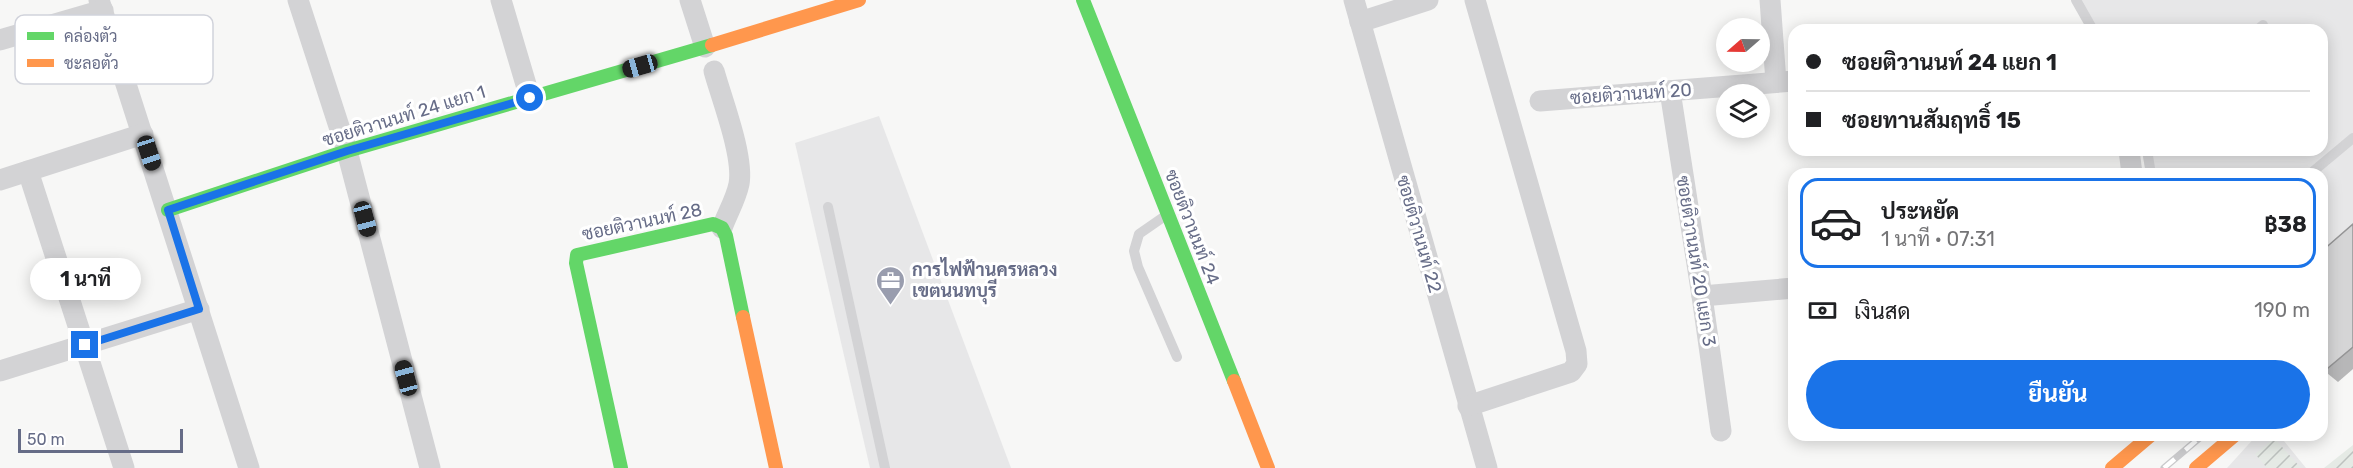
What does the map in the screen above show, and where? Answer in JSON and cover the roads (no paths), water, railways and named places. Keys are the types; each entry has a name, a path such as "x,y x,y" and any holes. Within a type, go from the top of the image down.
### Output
{"street":[{"path":"298,0 347,151 430,468"},
{"path":"501,0 530,98"},
{"path":"690,0 705,48"},
{"name":"ซอยติวานนท์ 24 แยก 1","path":"168,210 347,151 705,48 859,0"},
{"name":"ซอยติวานนท์ 24","path":"1083,0 1268,468"},
{"name":"ซอยติวานนท์ 22","path":"1354,0 1487,468"},
{"path":"1360,22 1428,0"},
{"path":"1468,406 1571,372 1577,364 1576,351 1475,0"},
{"path":"1770,0 1785,81"},
{"path":"72,15 101,5"},
{"path":"0,40 15,35"},
{"path":"714,71 739,168 739,184 722,228"},
{"name":"ซอยติวานนท์ 20","path":"1540,101 1785,81"},
{"path":"127,84 249,468"},
{"name":"ซอยติวานนท์ 20 แยก 3","path":"1670,91 1721,431"},
{"path":"0,180 143,134"},
{"path":"28,171 124,468"},
{"name":"ซอยติวานนท์ 28","path":"621,468 576,263 577,255 713,224 722,228 726,236 776,468"},
{"path":"1702,296 1788,289"},
{"path":"0,371 199,309"},
{"path":"2112,468 2144,441"},
{"path":"2196,468 2228,441"}],"lane":[{"path":"2076,0 2090,24"},
{"path":"2317,168 2353,138"},
{"path":"828,207 885,468"},
{"path":"1168,214 1139,234 1134,251 1138,267 1177,357"}],"railway":[{"path":"2164,468 2196,441"}],"place":[{"name":"การไฟฟ้านครหลวง เขตนนทบุรี","path":"891,306"}]}
